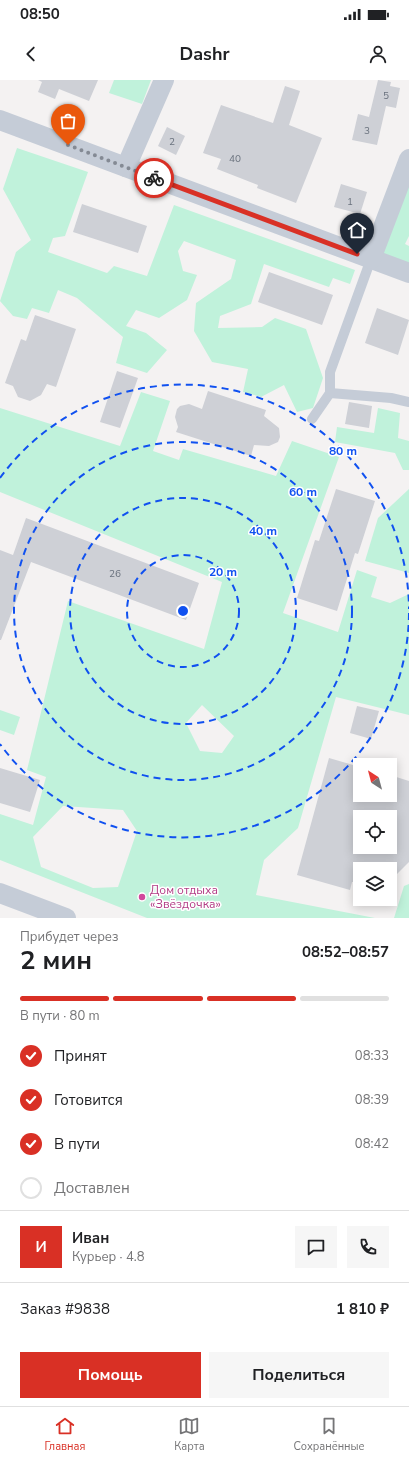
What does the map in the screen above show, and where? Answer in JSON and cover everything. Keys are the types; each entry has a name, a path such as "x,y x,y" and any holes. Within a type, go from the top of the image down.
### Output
{"street":[{"path":"126,168 164,80"},
{"path":"0,120 409,273"},
{"path":"371,259 409,159"},
{"path":"0,893 66,918"}],"lane":[{"path":"312,420 330,393 330,372 371,259"},
{"path":"330,393 391,398 409,402"}],"green space":[{"path":"114,80 151,80 142,104 109,93"},
{"path":"17,148 88,172 65,236 53,238 48,252 107,273 114,266 147,276 174,205 355,270 350,284 333,278 329,287 264,264 251,304 220,316 218,328 262,327 275,318 306,329 323,378 313,408 297,412 284,385 261,397 243,392 248,369 212,362 194,331 196,303 231,279 236,260 184,241 178,251 183,271 197,275 187,300 159,318 136,310 126,326 146,333 167,350 147,373 116,363 123,337 77,298 58,290 49,313 32,308 27,319 13,316 0,301 16,252 31,240 3,189"},
{"path":"409,172 409,236 405,244 409,246 409,270 376,258"},
{"path":"141,392 170,401 153,451 179,460 183,449 276,476 292,441 339,457 283,613 338,632 357,570 377,577 371,597 390,603 409,594 409,715 336,697 298,828 264,860 256,895 375,918 147,918 0,860 0,814 33,825 46,777 27,770 68,601 204,649 222,582 0,492 0,408 120,446","holes":["202,705 234,736 222,753 200,751 186,723","63,806 123,810 137,831 118,887 93,888 41,867 33,837"]},
{"path":"378,408 400,413 398,438 409,441 409,470 403,470 395,453 335,442 337,427 374,433"},
{"path":"409,489 409,573 365,561 378,518"},
{"path":"0,710 20,717 14,735 0,730"},
{"path":"409,884 409,918 394,918 404,886"}],"building":[{"path":"38,80 98,80 89,101 59,89 55,99 38,92 42,82"},
{"path":"378,80 391,82 390,86 400,88 396,108 386,106 377,145 352,140 358,114 369,117"},
{"path":"285,86 300,91 289,125 322,138 296,203 257,188 258,185 217,169 221,159 203,153 221,105 273,123"},
{"path":"167,127 185,136 176,155 158,146"},
{"path":"341,184 367,192 360,214 334,207"},
{"path":"82,204 147,226 138,253 73,232"},
{"path":"269,272 333,295 322,325 258,302"},
{"path":"377,308 409,320 398,355 365,343"},
{"path":"35,315 76,329 56,387 47,384 41,395 30,401 18,397 13,386 5,383 21,339 26,341"},
{"path":"117,371 138,378 120,428 100,422"},
{"path":"208,391 266,410 264,416 279,428 280,437 278,442 269,446 254,445 251,456 176,432 178,427 175,417 177,409 180,406 189,404 202,409"},
{"path":"349,402 372,406 369,428 345,424"},
{"path":"336,489 375,501 358,554 355,553 337,611 297,598 315,540 319,541"},
{"path":"26,518 199,583 186,620 31,562 0,640 0,550 13,555"},
{"path":"357,706 379,711 371,739 350,733"},
{"path":"329,758 353,765 353,802 397,802 397,777 409,781 409,862 397,874 397,862 353,862 353,882 350,890 297,875"},
{"path":"0,768 40,780 30,812 0,803"}],"way so far":[{"path":"68,145 154,178"}],"place":[{"name":"Дом отдыха «Звёздочка»","path":"142,897"}],"route":[{"path":"154,178 357,254"}]}
